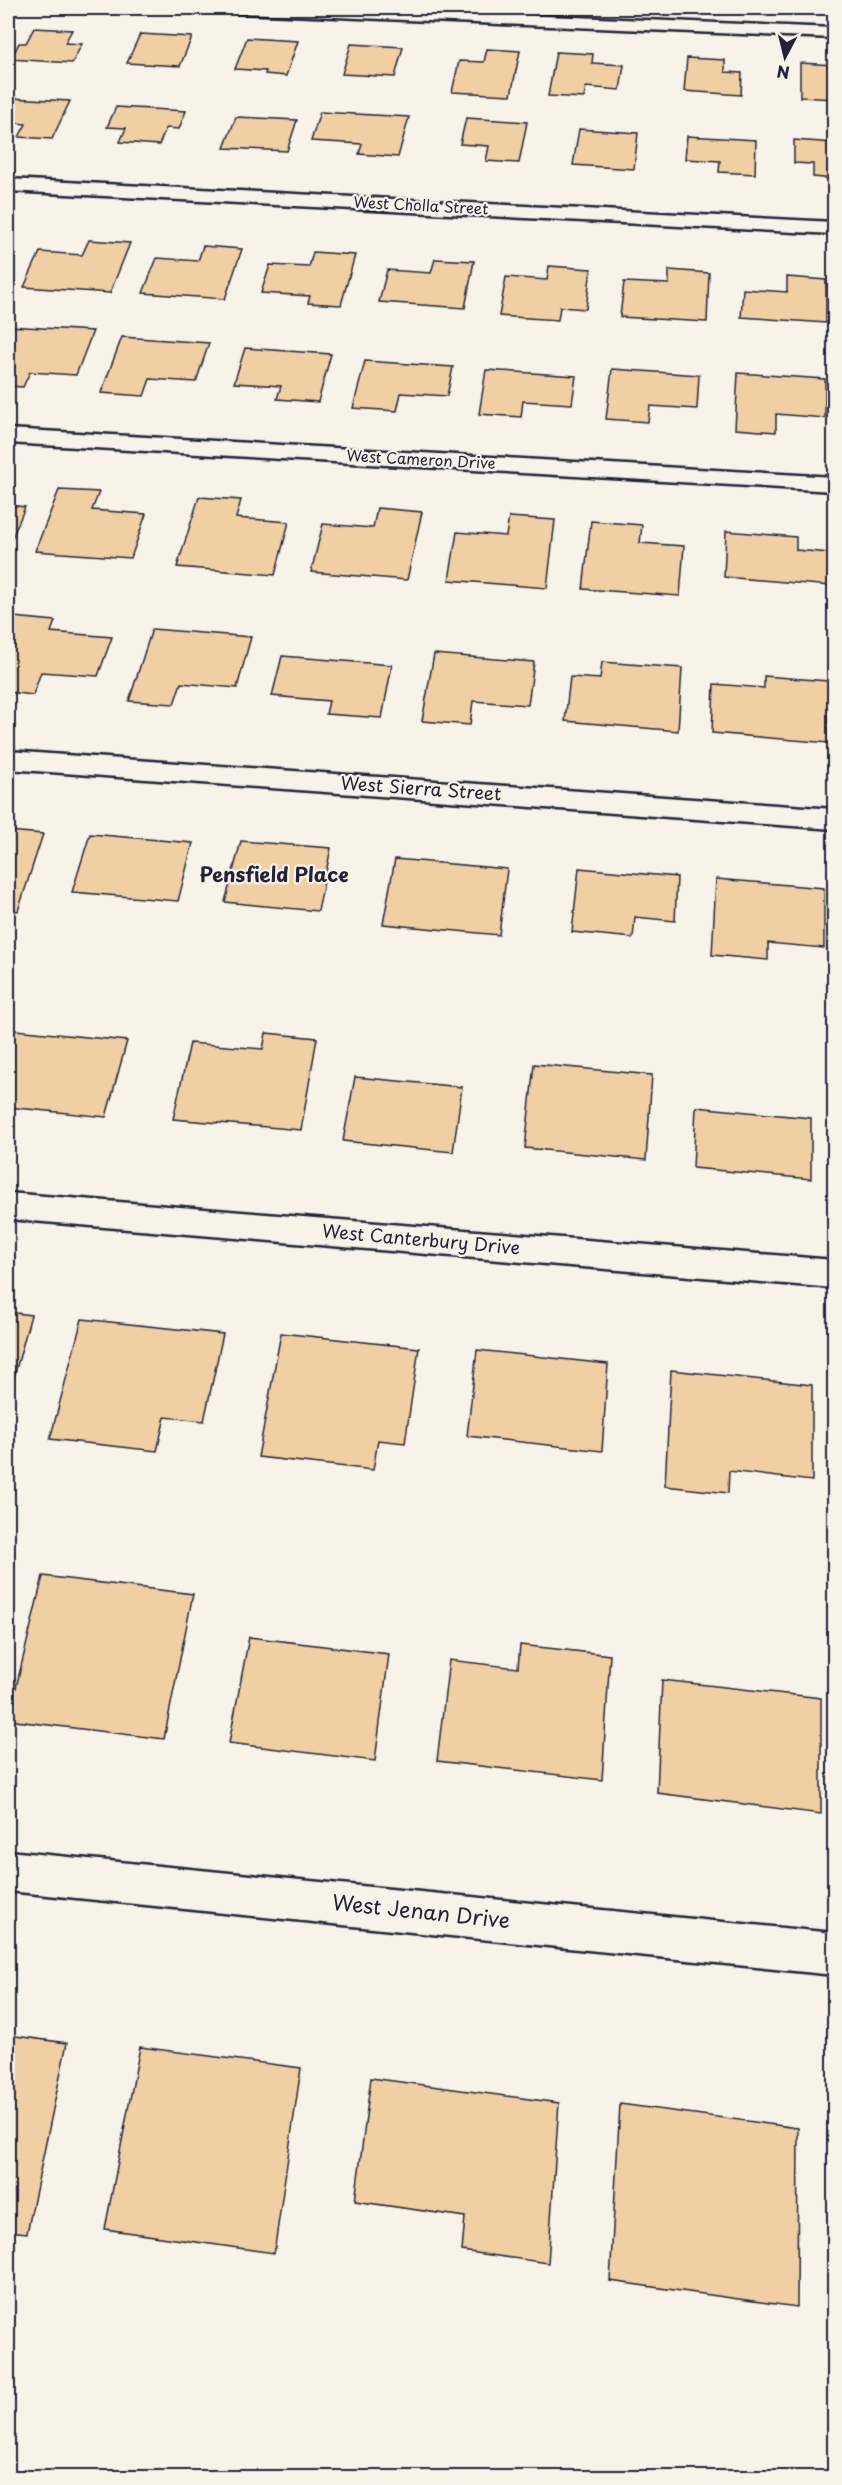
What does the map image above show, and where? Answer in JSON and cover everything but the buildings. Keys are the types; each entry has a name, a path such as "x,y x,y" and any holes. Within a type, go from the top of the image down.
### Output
{"street":[{"path":"239,8 834,33"},
{"name":"West Cholla Street","path":"8,185 834,228"},
{"name":"West Cameron Drive","path":"8,436 834,484"},
{"name":"West Sierra Street","path":"8,760 834,819"},
{"name":"West Canterbury Drive","path":"8,1206 834,1274"},
{"name":"West Jenan Drive","path":"8,1871 834,1954"}],"district":[{"name":"Pensfield Place","path":"274,875"}]}
